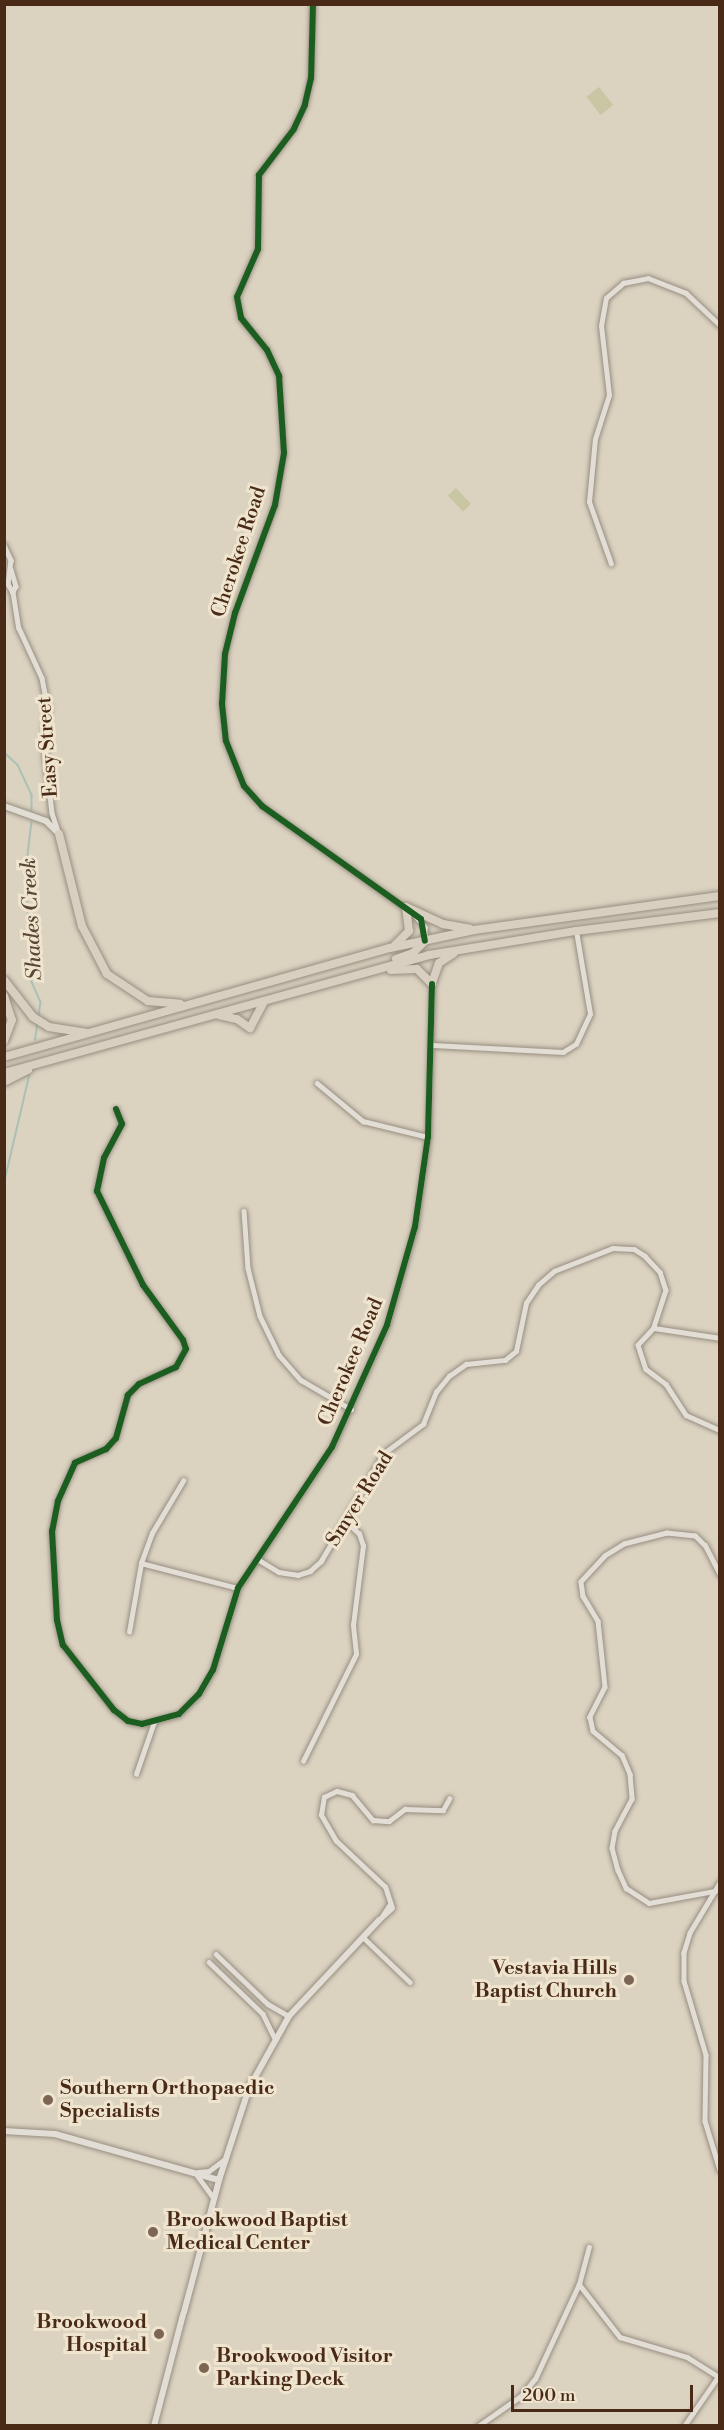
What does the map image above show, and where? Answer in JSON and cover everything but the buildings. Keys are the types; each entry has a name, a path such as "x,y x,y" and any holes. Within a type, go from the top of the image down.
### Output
{"highway":[{"path":"59,834 82,926 107,974 148,1001 199,1002"},
{"path":"4,1057 390,948 474,930 720,896"},
{"path":"406,907 443,924 474,930"},
{"path":"390,948 409,931 406,907"},
{"path":"4,1073 367,973 459,950 576,931 720,913"},
{"path":"291,994 413,953 424,941"},
{"path":"367,973 417,969 432,984 439,963 459,950"},
{"path":"4,980 33,1017 49,1027 89,1033"},
{"path":"4,996 12,1020 4,1041"},
{"path":"216,1015 237,1019 249,1028 264,1002"},
{"path":"4,1082 48,1060"}],"street":[{"name":"Cherokee Road","path":"313,4 311,78 305,105 294,129 259,175 258,249 237,297 241,318 267,350 279,376 284,453 275,505 235,613 225,654 222,704 229,748 244,786 262,806 421,919 424,941"},
{"path":"611,564 589,501 595,439 610,388 601,326 606,298 623,283 648,278 686,293 720,325"},
{"name":"Easy Street","path":"4,545 11,569 8,584 13,592 19,628 39,663 48,709 44,741 59,834"},
{"path":"4,806 46,821 59,834"},
{"path":"433,1045 563,1052 576,1044 590,1014 576,931"},
{"name":"Cherokee Road","path":"154,1722 181,1711 199,1694 213,1670 238,1588 308,1487 351,1409 400,1290 415,1227 428,1137 433,1045 432,984"},
{"path":"317,1083 363,1121 428,1137"},
{"path":"116,1109 122,1124 104,1158 97,1191 142,1285 183,1340 186,1350 176,1367 139,1384 128,1395 116,1438 106,1449 75,1463 66,1477 52,1531 57,1620 70,1657 114,1710 128,1721 154,1722 136,1774"},
{"path":"244,1211 248,1268 260,1316 279,1355 302,1380 351,1409"},
{"name":"Smyer Road","path":"259,1560 279,1572 298,1575 310,1571 345,1521 384,1453 423,1424 436,1392 449,1376 466,1364 505,1360 516,1351 526,1303 554,1271 613,1248 634,1249 660,1272 666,1290 654,1328 638,1345 646,1369 666,1384 686,1415 720,1430"},
{"path":"654,1328 720,1338"},
{"path":"129,1632 141,1563 152,1533 183,1481"},
{"path":"303,1761 356,1654 353,1624 363,1546 359,1534 345,1521"},
{"path":"719,1890 688,1899 649,1904 626,1888 612,1848 615,1832 632,1799 630,1774 622,1755 593,1731 590,1717 604,1687 598,1621 582,1596 581,1582 605,1556 624,1544 670,1533 695,1536 705,1546 720,1575"},
{"path":"141,1563 238,1588"},
{"path":"154,2426 214,2198 244,2097 289,2016 381,1918 390,1904 385,1887 336,1841 321,1815 324,1797 337,1791 352,1795 373,1820 389,1821 405,1809 443,1810 449,1799"},
{"path":"720,1883 719,1890 690,1933 684,1953 684,1981 706,2055 705,2121 720,2170"},
{"path":"363,1936 410,1982"},
{"path":"216,1954 268,2004 289,2016"},
{"path":"209,1962 263,2014 275,2038"},
{"path":"4,2130 55,2134 219,2180"},
{"path":"195,2173 209,2171 226,2158"},
{"path":"195,2173 214,2198"},
{"path":"478,2426 521,2396 535,2379 579,2284 589,2247"},
{"path":"579,2284 620,2337 687,2357 719,2376 684,2426"}],"shaded area":[{"path":"599,87 613,105 601,115 586,97"},
{"path":"456,488 471,504 463,512 448,496"}],"waterway":[{"name":"Shades Creek","path":"4,752 18,765 32,795 32,810"},
{"name":"Shades Creek","path":"32,822 26,871 32,982 41,1002 39,1016"},
{"name":"Shades Creek","path":"35,1040 37,1025"},
{"name":"Shades Creek","path":"4,1183 29,1076"}],"cycle path":[{"path":"313,4 311,78 305,105 294,129 259,175 258,249 237,297 241,318 267,350 279,376 284,453 275,505 235,613 225,654 222,704 226,741 244,786 262,806 421,919 425,941"},
{"path":"116,1109 122,1124 104,1158 97,1191 143,1285 183,1340 186,1349 176,1367 139,1384 128,1395 116,1438 106,1449 75,1463 58,1501 52,1531 57,1620 63,1645 114,1710 128,1721 142,1724 179,1714 199,1694 213,1670 238,1588 332,1447 387,1325 415,1227 428,1137 432,984"}],"place":[{"name":"Vestavia Hills Baptist Church","path":"629,1980"},
{"name":"Southern Orthopaedic Specialists","path":"48,2100"},
{"name":"Brookwood Baptist Medical Center","path":"153,2232"},
{"name":"Brookwood Hospital","path":"159,2334"},
{"name":"Brookwood Visitor Parking Deck","path":"204,2368"}]}
